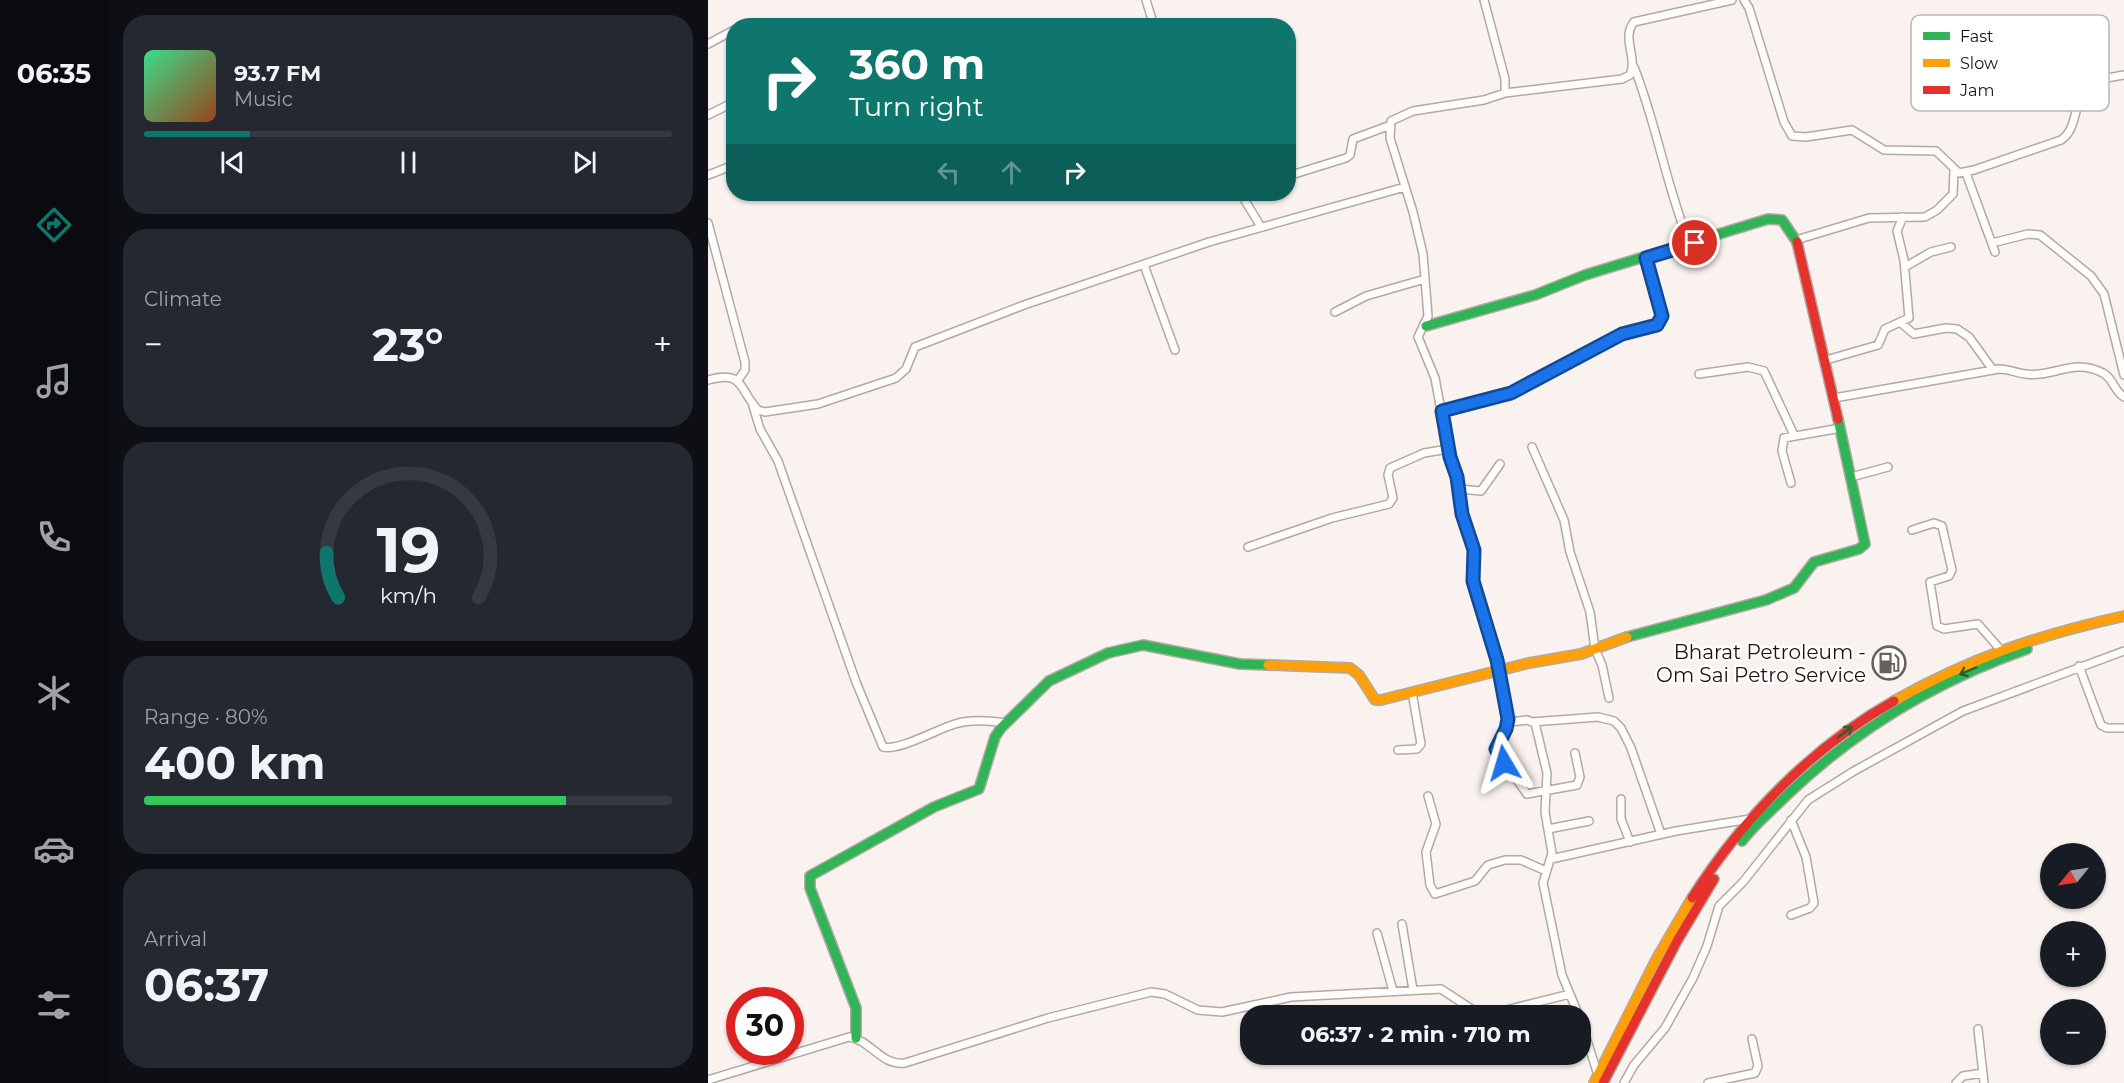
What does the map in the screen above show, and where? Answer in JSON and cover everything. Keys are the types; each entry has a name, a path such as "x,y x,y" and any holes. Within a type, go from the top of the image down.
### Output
{"main road":[{"path":"856,1038 856,1008 810,888 810,876 819,868 934,807 979,789 994,737 1040,688 1059,675 1108,653 1143,645 1240,664 1344,666 1355,670 1375,700 1581,654 1606,642 1766,600 1794,588 1814,562 1863,547 1864,539 1826,360 1796,240 1782,220 1767,219 1690,245 1585,275 1535,296 1425,326"},
{"path":"1600,1081 1669,938 1698,889 1750,819 1829,744 1881,707 1942,672 2000,648 2097,620 2124,616"},
{"path":"1600,1081 1677,941 1719,871 1746,836 1817,766 1906,702 1947,680 2008,655 2061,638 2124,624"}],"street":[{"path":"1146,0 1152,18"},
{"path":"1484,0 1505,79 1505,93"},
{"path":"1690,245 1668,188 1645,99 1634,67 1628,36 1629,28 1634,22 1732,0"},
{"path":"1744,0 1749,8 1784,123 1791,136 1806,138 1852,130 1884,150 1936,151 1954,170 1966,172 2061,140 2069,133 2078,111"},
{"path":"708,44 726,34"},
{"path":"1296,174 1346,158 1350,155 1353,139 1388,126 1391,121 1404,114 1484,100 1505,93 1611,81 1630,75 1634,67"},
{"path":"2109,78 2124,75"},
{"path":"708,115 726,106"},
{"path":"1388,126 1419,234 1428,316 1418,337 1433,371 1459,489 1462,514 1474,550 1473,581 1500,671 1508,719 1505,733 1496,745 1497,753 1527,794 1573,787 1580,782 1575,753"},
{"path":"708,175 726,168"},
{"path":"1796,240 1869,218 1925,217 1949,199 1954,189 1954,170"},
{"path":"1966,172 1995,252"},
{"path":"752,404 758,410 765,412 822,403 902,374 915,347 927,341 1024,305 1261,227 1405,187"},
{"path":"1244,201 1261,227"},
{"path":"1826,360 1873,347 1880,342 1885,329 1907,321 1909,314 1905,267 1897,231 1903,217"},
{"path":"708,223 745,362 745,370 738,380"},
{"path":"1992,243 2028,234 2040,235 2091,276 2104,294 2124,375"},
{"path":"1905,267 1931,252 1951,247"},
{"path":"1442,411 1511,393 1622,334 1657,325 1662,316 1646,258"},
{"path":"1144,265 1175,350"},
{"path":"1335,312 1365,296 1425,279"},
{"path":"1901,323 1914,334 1946,328 1962,332 1993,370"},
{"path":"1834,398 1993,370 2012,369 2027,375 2084,365 2104,373 2118,393 2124,397"},
{"path":"1699,374 1748,367 1764,371 1794,435"},
{"path":"708,380 732,376 738,380 752,404 760,429 778,461 852,674 884,747 895,746 957,723 976,720 1007,723"},
{"path":"1791,483 1781,445 1784,438 1840,428"},
{"path":"1532,447 1564,520 1569,552 1590,612 1595,649 1609,698"},
{"path":"1248,547 1332,518 1389,504 1393,498 1388,475 1390,468 1424,453 1449,449"},
{"path":"1459,489 1481,491 1500,465"},
{"path":"1851,477 1888,467"},
{"path":"1912,530 1934,523 1942,526 1952,570 1949,576 1930,582 1937,626 1944,629 1978,624 2000,648"},
{"path":"1624,1083 1634,1065 1665,1028 1693,978 1707,946 1719,906 1743,882 1800,807 1817,793 1963,711 2124,651"},
{"path":"2079,666 2101,725 2107,728 2124,728"},
{"path":"1398,750 1417,749 1421,744 1412,692"},
{"path":"1508,719 1515,723 1598,717 1614,721 1621,728 1630,748 1661,834"},
{"path":"1532,722 1537,728 1547,772 1545,812 1551,858 1544,883 1562,975 1574,1005"},
{"path":"1428,796 1436,824 1426,852 1430,885 1435,894 1475,881 1488,865 1504,860 1521,860 1546,871"},
{"path":"1622,799 1622,819 1630,842"},
{"path":"1551,858 1661,834 1750,819"},
{"path":"1791,820 1806,857 1814,903 1810,908 1791,915"},
{"path":"1548,829 1589,821"},
{"path":"1402,924 1413,990"},
{"path":"1377,933 1393,991"},
{"path":"708,1080 843,1038 856,1038 884,1059 897,1064 1048,1018 1151,992 1165,994 1198,1010 1222,1012 1291,997 1441,989 1476,1012 1486,1015 1570,994"},
{"path":"1978,1029 1984,1083"},
{"path":"1708,1083 1755,1072 1758,1066 1752,1039"},
{"path":"1591,1053 1600,1081"},
{"path":"1956,1083 1963,1076 1983,1073"}],"traffic: fast":[{"path":"1426,326 1535,295 1585,275 1768,219 1782,220 1797,242"},
{"path":"1627,637 1766,600 1794,588 1814,562 1859,549 1865,544 1838,419"},
{"path":"856,1038 856,1008 810,888 810,876 934,807 979,789 995,737 1001,728 1049,681 1108,653 1143,645 1240,664 1268,665"},
{"path":"1742,841 1764,817 1814,771 1870,728 1899,709 1961,676 2027,649"}],"traffic: slow":[{"path":"1894,701 1950,672 2006,649 2063,631 2124,616"},
{"path":"1268,665 1350,668 1359,675 1375,700 1381,700 1529,663 1581,654 1627,637"},
{"path":"1594,1083 1657,958 1692,898"}],"traffic: jam":[{"path":"1797,242 1838,419"},
{"path":"1692,898 1733,840 1781,787 1835,740 1894,701"},
{"path":"1603,1083 1677,941 1714,879"}],"place":[{"name":"Bharat Petroleum - Om Sai Petro Service","path":"1889,663"}],"route":[{"path":"1504,763 1496,749 1496,745 1505,733 1508,719 1500,671 1473,581 1474,550 1462,514 1457,477 1450,457 1442,411 1511,393 1622,334 1657,325 1662,316 1646,258 1695,243"}]}
